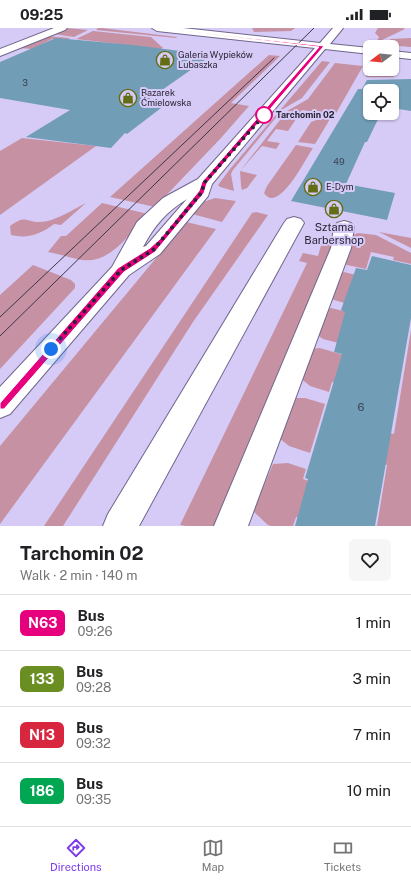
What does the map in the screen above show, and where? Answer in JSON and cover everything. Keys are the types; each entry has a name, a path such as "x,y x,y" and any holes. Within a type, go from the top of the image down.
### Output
{"street":[{"path":"0,53 62,28"},
{"path":"157,28 363,50"},
{"path":"0,406 121,270 153,250 202,192 204,183 338,28"},
{"path":"399,55 411,56"},
{"path":"120,526 294,223"},
{"path":"231,526 341,248 344,227"}],"shaded area":[{"path":"67,28 88,30 74,37 53,34"},
{"path":"98,28 102,28 177,37 96,30"},
{"path":"252,28 295,28 291,31 254,32"},
{"path":"378,28 405,29 382,40 378,40 379,37 375,33"},
{"path":"93,31 151,37 163,48 139,59 144,47 76,39"},
{"path":"47,36 70,38 65,41 52,39 33,49 18,48"},
{"path":"411,38 411,47 399,46 399,40 390,40"},
{"path":"269,55 280,56 231,103 249,106 221,138 155,207 110,197"},
{"path":"322,61 330,62 302,98 283,109 233,170 231,174 234,191 220,187 218,185 230,169"},
{"path":"335,63 363,66 335,115 302,110 288,131 276,129 267,141 280,143 276,149 262,146 240,171 287,111 308,99"},
{"path":"394,76 394,77 366,77"},
{"path":"319,119 330,119 315,144 298,142 311,122"},
{"path":"22,138 96,146 0,215 0,151"},
{"path":"296,145 313,148 284,191 277,197 270,198 264,193 267,186"},
{"path":"240,171 257,175 247,188 242,190 241,186"},
{"path":"215,198 236,201 222,222 192,214 203,202"},
{"path":"86,203 61,225 54,224 39,233 29,236 11,235 10,226 19,220 23,219 40,222 51,220"},
{"path":"102,203 148,214 120,245 102,257 92,260 82,260 48,252 61,236 66,236"},
{"path":"256,212 268,215 193,322 63,526 44,526 252,213"},
{"path":"186,222 216,229 0,524 0,446"},
{"path":"379,232 411,238 411,248"},
{"path":"358,233 376,235 411,253 411,264 393,260 394,257 371,252 366,269 347,265 342,262 351,236"},
{"path":"322,242 334,245 220,526 180,525 307,263 299,261 303,253 318,256"},
{"path":"33,265 71,280 75,284 75,288 0,369 0,295"},
{"path":"344,272 364,277 355,306 334,300 331,297 337,275"},
{"path":"331,308 352,313 350,346 323,339 316,334 324,310"},
{"path":"411,330 411,526 377,526 387,465 377,462 382,431 394,434"},
{"path":"320,348 347,356 339,384 332,382 329,392 310,386 299,377 309,349"},
{"path":"292,398 305,398 325,404 310,453 289,446 279,438"},
{"path":"288,463 306,469 303,479 314,483 304,520 296,517 293,526 271,526 253,511 273,464"}],"building":[{"path":"56,38 133,45 212,55 145,102 165,105 127,134 125,133 111,148 26,137 70,110 0,98 0,62"},
{"path":"411,79 411,111 399,109 399,84 365,84 367,80"},
{"path":"363,87 363,120 378,120 367,142 365,142 346,184 395,193 387,220 291,201 358,89 362,89"},
{"path":"372,256 411,265 411,318 375,526 295,526 308,479 305,478 342,354 334,352 345,312 341,310 356,268 367,270"}],"tram line":[{"path":"0,336 314,28"},
{"path":"0,317 274,58"}],"bus line":[{"name":"N63","path":"0,406 121,270 153,250 162,240 202,192 204,183 322,46 157,28"}],"place":[{"name":"Galeria Wypieków Lubaszka","path":"165,60"},
{"name":"Bazarek Ćmielowska","path":"128,98"},
{"name":"Tarchomin 02","path":"264,115"},
{"name":"E-Dym","path":"313,187"},
{"name":"Sztama Barbershop","path":"334,209"}],"route":[{"path":"51,349 121,270 153,250 202,192 204,183 264,115"}]}
